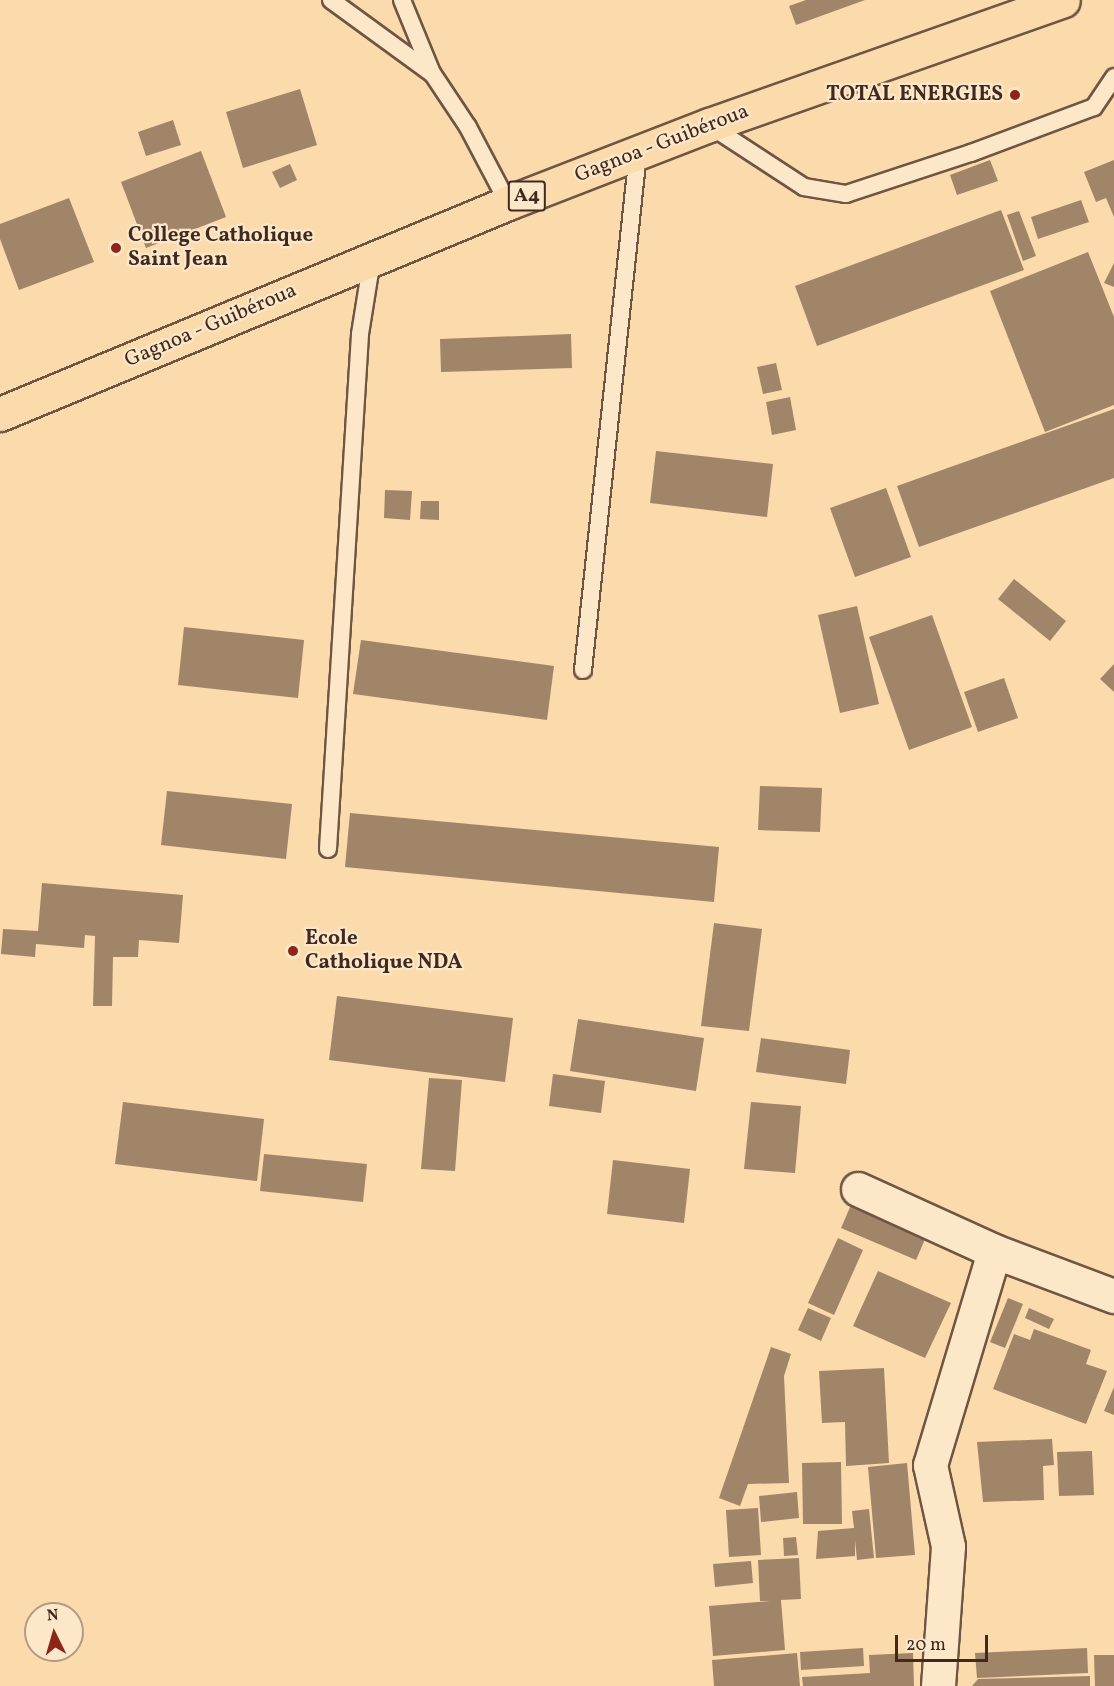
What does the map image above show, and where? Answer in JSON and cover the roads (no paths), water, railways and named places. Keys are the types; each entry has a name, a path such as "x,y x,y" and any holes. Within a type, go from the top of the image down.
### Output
{"main road":[{"name":"Gagnoa - Guibéroua","path":"0,414 508,203 709,125 1063,0"}],"street":[{"path":"858,1189 994,1251 1114,1296"},
{"path":"938,1686 948,1546 930,1466 994,1251"}],"lane":[{"path":"331,0 432,73"},
{"path":"402,0 432,73 468,127 508,203"},
{"path":"709,125 804,188 846,194 971,153 1094,107 1114,77"},
{"path":"583,670 638,153"},
{"path":"328,849 360,334 372,260"}],"place":[{"name":"TOTAL ENERGIES","path":"1015,95"},
{"name":"College Catholique Saint Jean","path":"116,248"},
{"name":"Ecole Catholique NDA","path":"293,951"}]}
